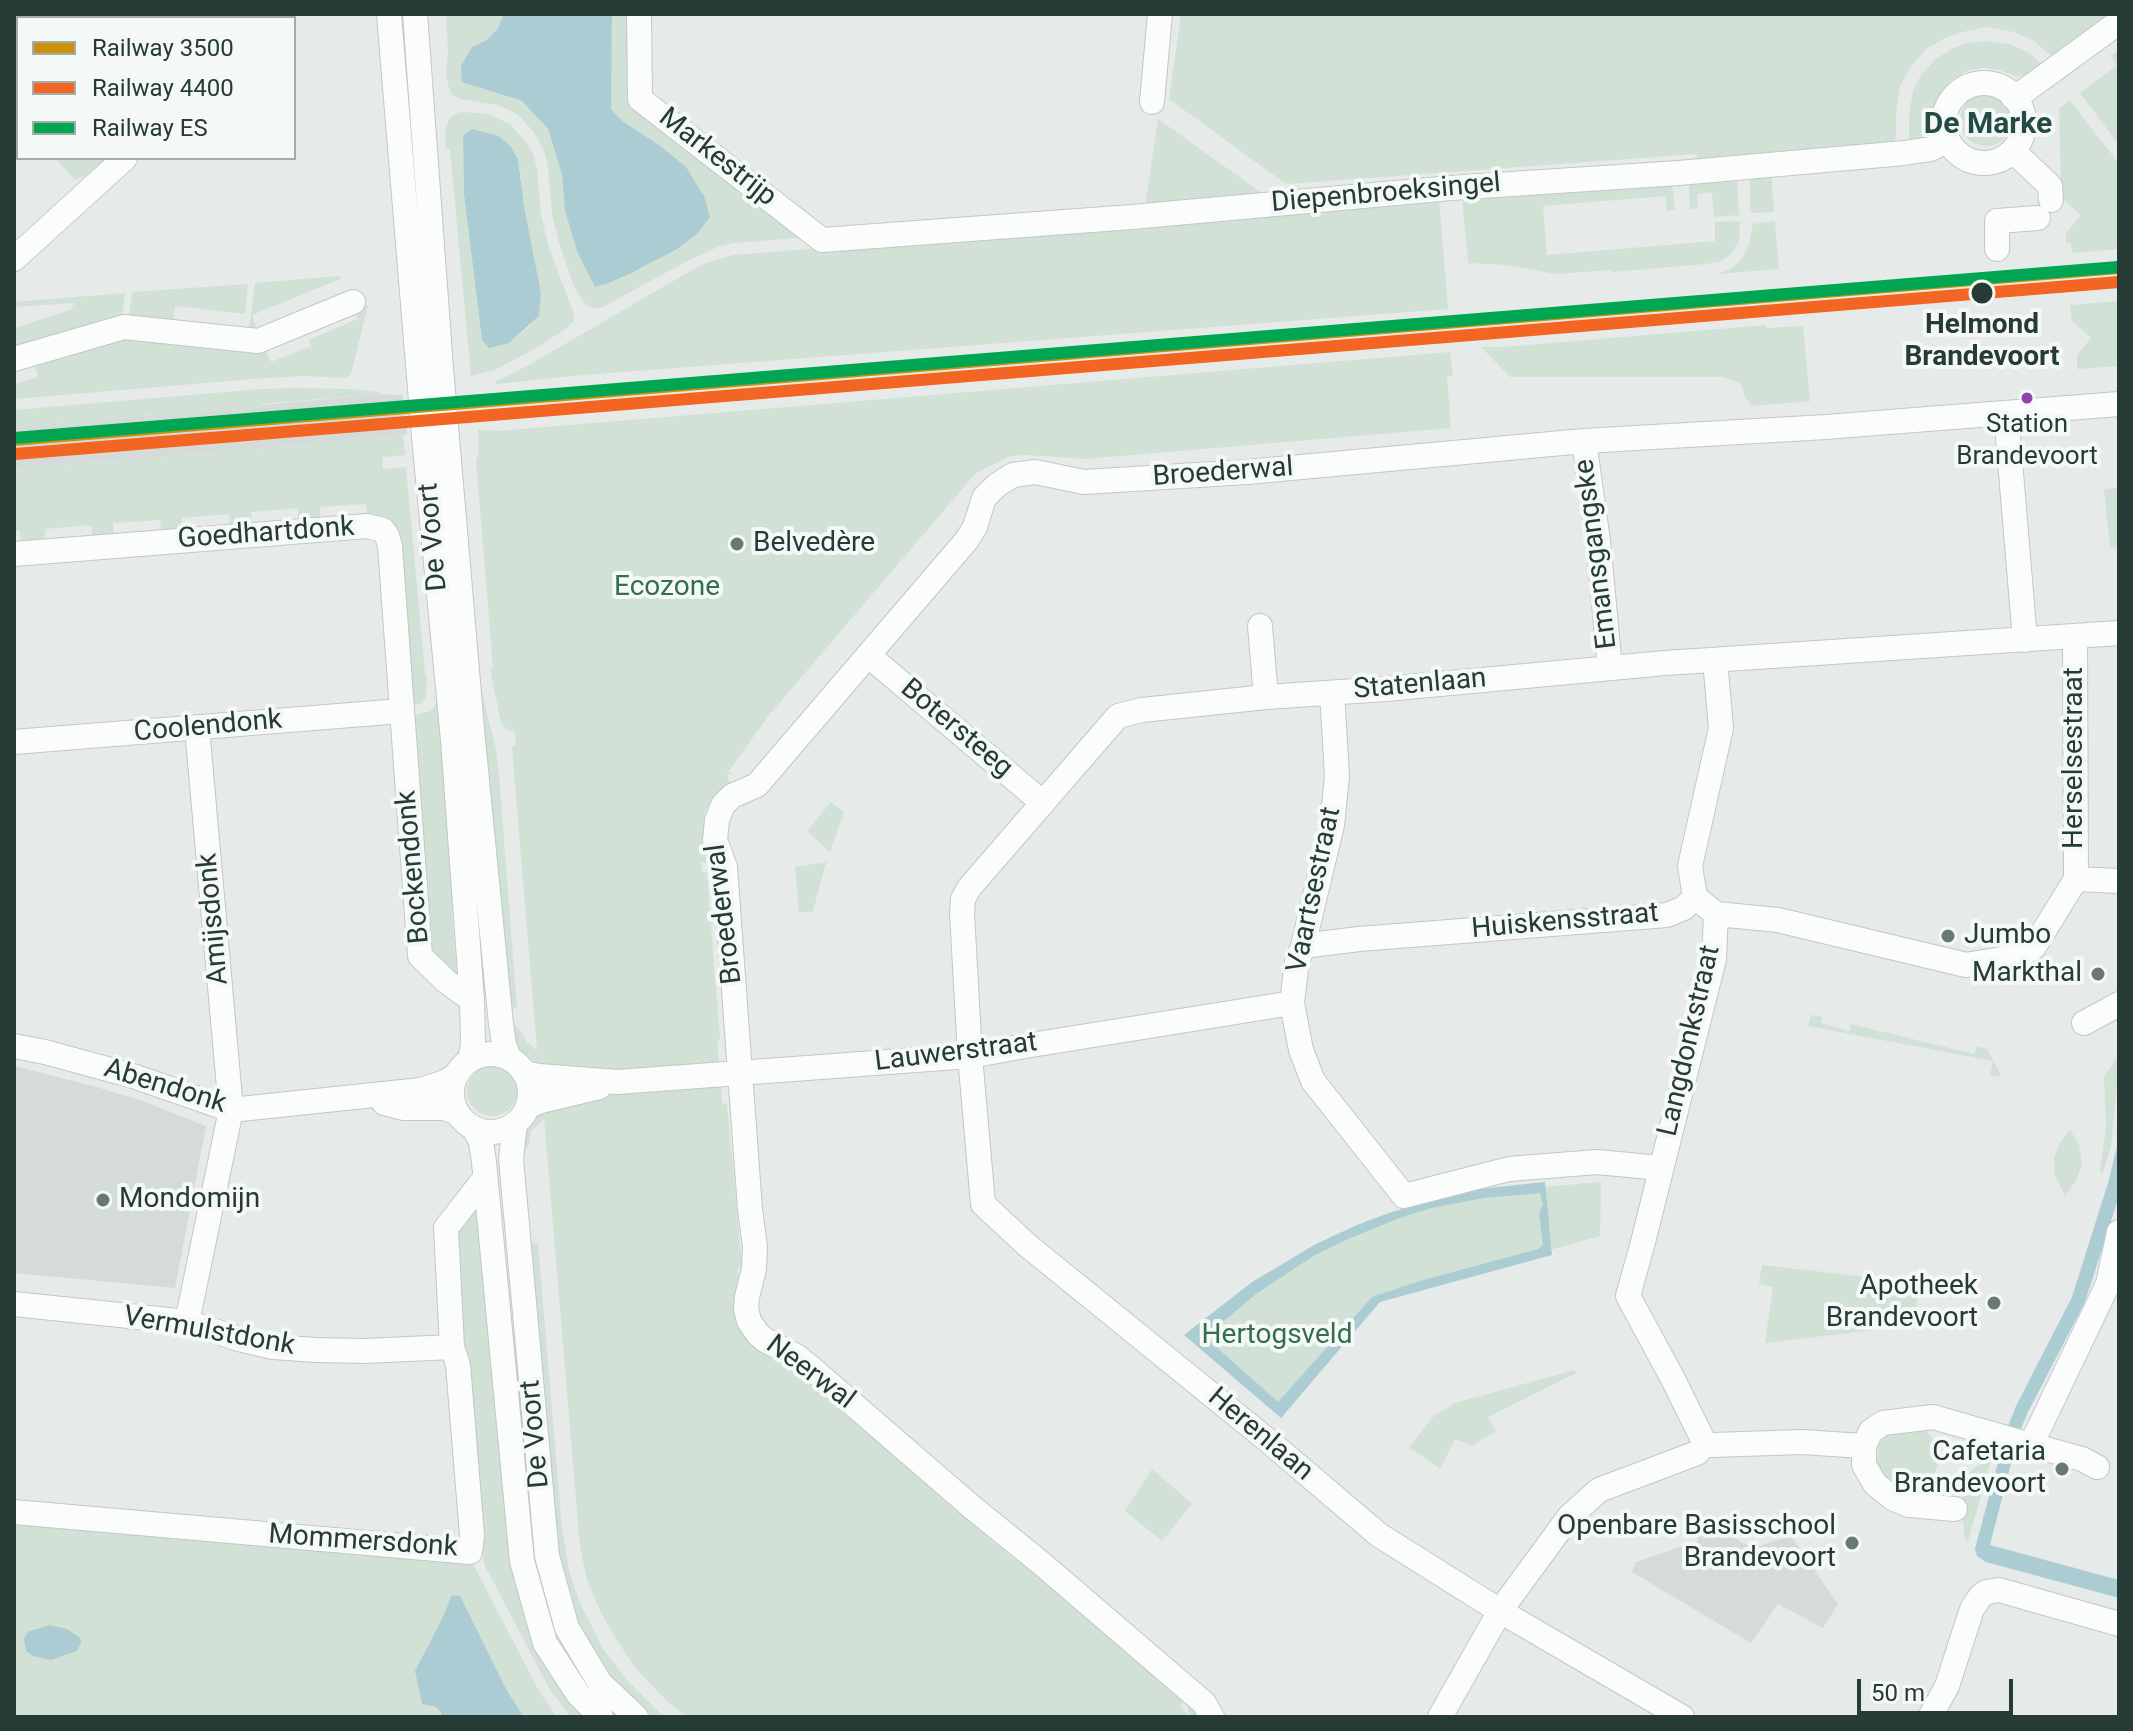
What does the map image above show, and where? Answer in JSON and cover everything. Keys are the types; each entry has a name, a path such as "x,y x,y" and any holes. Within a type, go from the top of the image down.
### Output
{"street":[{"name":"De Voort","path":"389,14 453,740 472,1000 473,1045 452,1094 481,1142 522,1561 545,1643 578,1694 601,1717"},
{"name":"De Voort","path":"415,14 441,368 501,1024 504,1044 529,1083 530,1095 512,1139 511,1159 547,1556 567,1628 600,1683 636,1717"},
{"name":"Markestrijp","path":"639,14 640,99 822,240"},
{"path":"1152,102 1160,14"},
{"path":"2013,97 2119,22"},
{"path":"1983,83 1996,85 2013,97 2022,110 2024,122 2013,151 1984,163 1974,162 1956,151 1944,127 1950,102 1959,92 1970,85 1983,83"},
{"name":"Diepenbroeksingel","path":"822,240 1132,217 1451,188 1679,173 1931,149 1948,140"},
{"path":"1997,249 1997,221 2045,209 2050,186 2013,151"},
{"path":"14,259 123,160"},
{"path":"14,359 124,327 258,341 353,302"},
{"name":"Broederwal","path":"742,1085 725,867 715,840 717,820 723,805 732,796 757,785 966,541 975,527 984,498 1013,475 1035,472 1084,482 1233,473 1584,441 1826,427 2119,404"},
{"path":"2006,413 2025,640"},
{"name":"Emansgangske","path":"1584,441 1598,541 1610,668"},
{"name":"Goedhartdonk","path":"14,554 215,537 375,527 383,530 390,546 401,711"},
{"path":"1260,626 1266,697"},
{"name":"Statenlaan","path":"970,1056 963,899 969,888 1118,716 1142,710 1266,697 1610,668 2119,633"},
{"name":"Herselsestraat","path":"2075,637 2076,879"},
{"name":"Botersteeg","path":"869,656 1043,803"},
{"path":"1695,897 1690,866 1721,728 1715,660"},
{"name":"Vaartsestraat","path":"1332,693 1337,776 1332,825 1297,961 1292,1003 1301,1050 1313,1081 1404,1196 1509,1169 1597,1162 1661,1168"},
{"name":"Bockendonk","path":"401,711 420,956 447,982 472,1000"},
{"name":"Coolendonk","path":"14,742 401,711"},
{"name":"Amijsdonk","path":"187,1322 231,1110 197,728"},
{"path":"1716,914 1778,920 1966,965 2024,953 2034,947 2076,879 2119,881"},
{"name":"Huiskensstraat","path":"1303,946 1667,915 1684,908 1695,897 1716,914"},
{"name":"Langdonkstraat","path":"1705,1444 1628,1296 1714,959 1716,914"},
{"name":"Lauwerstraat","path":"517,1065 539,1076 617,1082 706,1074 742,1085 970,1056 1292,1003"},
{"path":"2119,1004 2084,1023 2119,1027"},
{"name":"Abendonk","path":"14,1046 133,1076 231,1110 421,1090 445,1082 462,1068"},
{"path":"462,1068 489,1054 517,1065"},
{"name":"Herenlaan","path":"970,1056 983,1204 1027,1245 1379,1535 1500,1611 1682,1717"},
{"name":"Lauwerstraat","path":"521,1115 617,1082"},
{"name":"Neerwal","path":"742,1085 756,1258 746,1309 749,1321 758,1334 810,1367 1204,1703 1212,1717"},
{"name":"Abendonk","path":"366,1098 403,1108 444,1108 465,1120"},
{"path":"465,1120 495,1132 521,1115"},
{"name":"Mommersdonk","path":"14,1512 470,1552 472,1535 460,1380 452,1347 446,1228 485,1178"},
{"path":"2018,1441 2108,1284 2119,1232"},
{"name":"Vermulstdonk","path":"14,1304 187,1322 273,1347 365,1351 452,1347"},
{"path":"1955,1509 1909,1505 1894,1499 1875,1484 1864,1465 1864,1446 1871,1431 1883,1423 1933,1417 2082,1459 2097,1467"},
{"path":"1440,1717 1500,1611 1569,1517 1599,1490 1697,1453 1705,1444 1802,1442 1864,1446"},
{"path":"1930,1717 1947,1686 1972,1609 1986,1592 1999,1590 2119,1624"}],"shaded area":[{"path":"379,394 403,395 407,434 14,469 14,427"},
{"name":"Mondomijn","path":"14,1066 140,1100 206,1126 175,1288 14,1273"},
{"path":"1693,1515 1711,1515 1711,1524 1752,1548 1791,1536 1838,1604 1823,1628 1778,1604 1751,1643 1632,1572 1636,1562 1698,1541"}],"green space":[{"path":"16,14 249,14 249,16"},
{"path":"446,14 504,14 498,28 487,40 472,47 480,88 522,101 548,129 562,175 565,211 577,251 595,287 659,145 610,109 612,14 629,14 629,90 809,237 720,246 603,307 596,309 586,305 575,289 559,243 552,214 545,154 532,130 508,109 460,99 451,94 446,77"},
{"path":"1181,14 2117,14 2055,59 2034,41 2014,32 1987,27 1947,37 1926,49 1900,86 1896,137 1890,146 1697,162 1697,154 1286,184 1169,99"},
{"path":"1986,41 2009,44 2029,53 2043,65 2027,76 1983,68 1967,71 1949,82 1936,105 1933,123 1926,133 1909,144 1913,91 1921,75 1951,49"},
{"path":"2119,50 2119,145 2080,93 2117,65 2111,56"},
{"path":"1986,94 2004,102 2012,120 2004,138 1986,146 1968,138 1960,120 1968,102"},
{"path":"2070,100 2119,164 2119,249 2072,253 2071,243 2066,243 2066,233 2081,215 2063,199 2061,184 2059,108"},
{"path":"457,113 489,114 510,124 533,154 548,245 574,314 568,327 538,347 495,370 471,376 450,150 446,149 445,130 449,119","holes":["472,129 499,136 518,159 541,293 539,316 509,343 482,340 464,195 463,135"]},
{"path":"1158,119 1270,199 1145,208"},
{"path":"57,160 113,160 103,169 75,180"},
{"path":"1771,172 1774,212 1753,213 1750,208 1750,177"},
{"path":"1737,179 1739,215 1714,217 1712,192 1697,194 1698,208 1690,209 1689,183"},
{"path":"1672,185 1675,210 1667,211 1666,196 1543,206 1547,255 1715,241 1715,222 1740,221 1739,241 1730,255 1719,262 1705,264 1557,274 1505,265 1468,263 1462,197"},
{"path":"1439,199 1448,309 495,382 699,266 733,255"},
{"path":"1775,221 1779,269 1717,274 1731,269 1742,259 1749,245 1753,224"},
{"path":"339,276 340,279 252,315 257,330 249,330 255,283"},
{"path":"248,284 245,314 175,306 173,322 129,317 132,292"},
{"path":"125,293 122,318 14,347 14,328 71,310 74,303 14,307 14,302"},
{"path":"2119,301 2119,366 2077,369 2077,355 2091,338 2072,321 2070,305"},
{"path":"368,305 351,374 347,378 304,376 253,379 14,399 14,384 38,377 34,362 121,338 265,348 271,362 311,346 309,340 357,319 355,311"},
{"path":"1766,325 1767,328 1803,326 1810,401 1753,406 1745,397 1741,384 1723,377 1510,377 1481,347 1504,347"},
{"name":"Ecozone","path":"1450,352 1453,375 1447,376 1451,428 1085,459 1010,456 976,473 769,715 729,771 734,776 727,773 730,784 712,799 704,813 717,865 701,862 702,872 707,873 722,1103 727,1104 742,1266 737,1269 738,1275 745,1270 741,1290 783,1363 792,1365 989,1529 987,1537 996,1545 1003,1546 1013,1559 1019,1560 1183,1698 1181,1707 1188,1715 1189,1697 1205,1717 688,1717 669,1703 637,1670 618,1642 587,1580 580,1546 544,1119 531,1131 526,1150 517,1153 525,1127 543,1109 539,1066 519,1049 509,1027 519,1029 537,1051 512,748 516,744 515,732 501,723 490,669 493,668 476,461 479,453 478,430 498,431"},
{"path":"294,388 348,389 379,394 262,404 255,409 156,416 144,414 132,418 14,427 14,410"},
{"path":"403,435 405,455 382,457 383,469 406,467 427,676 426,697 420,704 410,703 394,524 386,517 368,519 366,504 320,507 321,522 299,524 298,508 251,512 252,528 230,530 229,514 182,518 183,534 162,536 160,520 113,523 114,539 93,541 91,525 45,529 45,545 21,547 20,531 14,531 14,469"},
{"path":"2119,488 2119,547 2110,548 2104,489"},
{"path":"437,686 459,912 452,913 457,978 428,953 411,716 431,711 436,704"},
{"path":"480,686 496,749 517,1008 506,1009"},
{"path":"831,802 844,812 830,852 807,831"},
{"path":"826,862 813,911 799,913 795,867"},
{"path":"1811,1015 1822,1017 1821,1023 1849,1031 1851,1024 1974,1054 1977,1046 1987,1049 2000,1073 1999,1077 1990,1075 1993,1061 1808,1026"},
{"path":"2117,1058 2119,1064 2111,1145 2103,1173 2100,1172 2106,1126 2104,1076"},
{"path":"492,1066 510,1073 517,1091 510,1109 492,1116 474,1109 467,1091 474,1073"},
{"path":"2070,1130 2079,1144 2082,1163 2076,1181 2065,1196 2055,1175 2054,1158 2060,1142"},
{"name":"Hertogsveld","path":"1601,1182 1600,1236 1378,1298 1281,1409 1194,1335 1269,1279 1384,1218 1483,1192"},
{"path":"479,1202 514,1559 589,1717 570,1717 549,1688 484,1564 454,1227"},
{"path":"538,1243 562,1528 569,1570 579,1601 603,1649 626,1679 664,1717 642,1717 587,1652 559,1586 530,1244"},
{"path":"1762,1265 1919,1283 1914,1325 1765,1343 1773,1287 1759,1284"},
{"path":"1574,1370 1576,1373 1488,1417 1496,1431 1472,1446 1455,1439 1440,1469 1409,1447 1434,1416 1455,1403"},
{"path":"1925,1429 1940,1451 1933,1477 1918,1487 1901,1487 1892,1483 1885,1478 1877,1462 1879,1444 1891,1430"},
{"path":"1987,1459 1991,1460 1968,1541 1965,1540 1962,1514 1966,1475"},
{"path":"1152,1469 1192,1504 1162,1541 1125,1511"},
{"path":"14,1521 438,1560 443,1563 444,1560 472,1562 539,1691 557,1717 14,1717"}],"water":[{"path":"504,14 612,14 611,109 621,120 686,167 704,196 710,217 698,233 677,249 631,273 595,287 577,251 565,211 562,175 548,129 522,101 462,82 461,66 472,47 487,40 498,28"},
{"path":"472,129 499,136 518,159 541,293 539,316 509,343 489,348 482,340 464,195 463,135"},
{"path":"2119,1138 2119,1196 2085,1302 2018,1436 1990,1545 2119,1580 2119,1598 1986,1562 1977,1556 1975,1549 2006,1432 2016,1406 2072,1297"},
{"path":"1545,1182 1552,1255 1380,1302 1281,1418 1184,1335 1252,1282 1316,1244 1389,1213 1479,1189","holes":["1540,1193 1543,1205 1539,1213 1543,1245 1538,1249 1372,1297 1278,1402 1205,1337 1256,1294 1315,1255 1397,1219 1431,1208 1484,1198"]},
{"path":"452,1595 460,1596 507,1691 524,1717 441,1717 436,1707 422,1704 415,1671"},
{"path":"50,1625 67,1629 80,1638 77,1651 51,1660 26,1651 24,1638 29,1631"}],"rail line":[{"name":"ES","path":"14,438 2118,267"},
{"name":"3500","path":"14,440 2119,268"},
{"name":"4400","path":"15,454 2119,282"}],"place":[{"name":"Helmond Brandevoort","path":"1982,293"},
{"name":"Station Brandevoort","path":"2027,398"},
{"name":"Belvedère","path":"737,544"},
{"name":"Jumbo","path":"1948,936"},
{"name":"Markthal","path":"2098,974"},
{"name":"Mondomijn","path":"103,1200"},
{"name":"Apotheek Brandevoort","path":"1994,1303"},
{"name":"Cafetaria Brandevoort","path":"2062,1469"},
{"name":"Openbare Basisschool Brandevoort","path":"1852,1543"}],"district":[{"name":"De Marke","path":"1988,125"}]}
